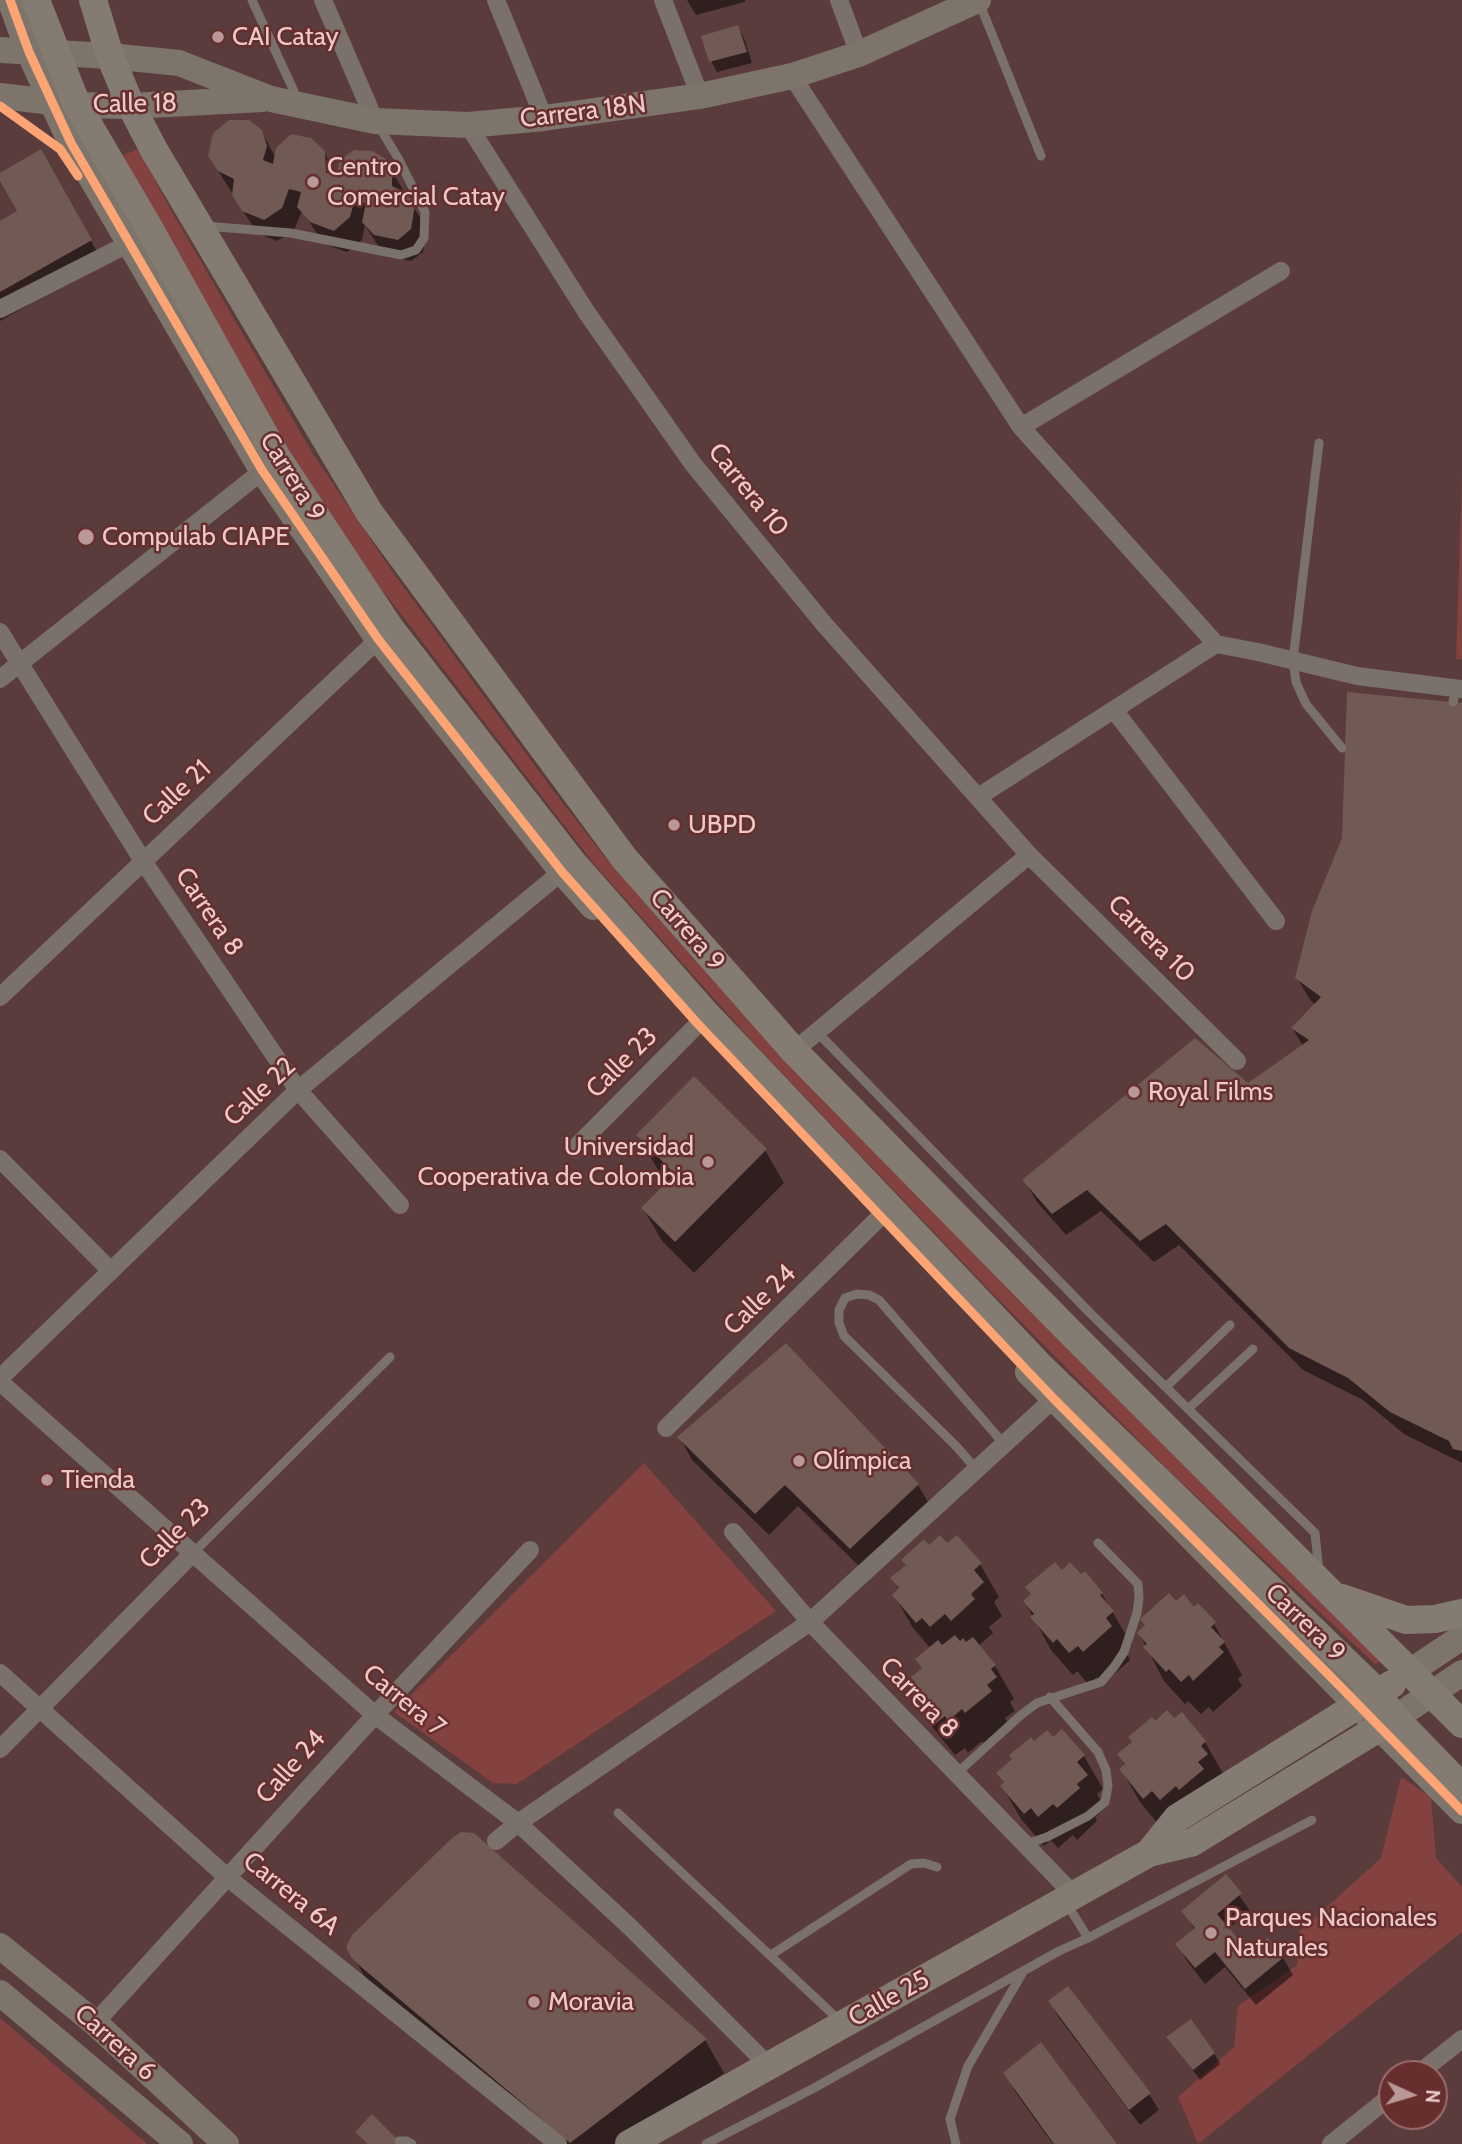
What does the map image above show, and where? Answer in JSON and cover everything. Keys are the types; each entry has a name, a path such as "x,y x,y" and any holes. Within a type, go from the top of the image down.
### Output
{"main road":[{"name":"Carrera 9","path":"36,0 42,53 64,105 148,226 270,465 384,634 568,868 702,1019 1058,1395 1309,1627 1350,1696 1388,1723 1462,1787"},
{"name":"Carrera 9","path":"94,2 110,56 131,106 154,150 369,512 624,858 794,1051 1071,1334 1462,1724"},
{"path":"1328,1588 1406,1620 1435,1619 1462,1613"},
{"path":"1309,1627 1350,1696"},
{"name":"Calle 25","path":"1149,1853 1177,1818 1350,1696 1410,1671"},
{"name":"Calle 25","path":"629,2144 1149,1853 1191,1843 1388,1723"}],"street":[{"path":"10,0 42,53"},
{"path":"323,0 375,121"},
{"path":"496,0 544,118"},
{"path":"663,0 700,96"},
{"path":"839,0 859,54"},
{"name":"Carrera 18N","path":"179,63 271,99 375,121 468,125 544,118 700,96 792,76 859,54 978,0"},
{"name":"Calle 18","path":"0,50 179,63"},
{"path":"792,76 1021,427 1216,645 1357,676 1457,693"},
{"name":"Calle 18","path":"0,96 64,105 131,106 271,99"},
{"path":"0,679 270,465 130,243 64,105"},
{"name":"Carrera 10","path":"468,125 587,313 693,464 824,624 1029,855 1237,1061"},
{"path":"0,309 130,243"},
{"path":"1021,427 1281,271"},
{"name":"Carrera 8","path":"0,632 143,861 298,1090 400,1205"},
{"name":"Calle 21","path":"0,997 384,634"},
{"path":"978,797 1216,645"},
{"path":"1114,710 1276,921"},
{"path":"794,1051 1029,855"},
{"name":"Calle 22","path":"0,1380 298,1090 568,868"},
{"name":"Calle 23","path":"574,1149 702,1019"},
{"path":"0,1159 111,1271"},
{"name":"Calle 24","path":"666,1428 885,1212"},
{"name":"Carrera 7","path":"0,1380 375,1714 518,1822 630,1927 769,2066"},
{"path":"496,1841 518,1822 810,1622 1058,1395 1350,1696"},
{"name":"Carrera 8","path":"733,1532 810,1622 1026,1844 1069,1898"},
{"name":"Calle 24","path":"95,2023 375,1714 530,1550"},
{"name":"Calle 23","path":"0,1749 192,1553"},
{"name":"Calle 25","path":"1410,1671 1462,1637"},
{"name":"Carrera 6A","path":"0,1673 228,1877 558,2144"},
{"name":"Calle 25","path":"1388,1723 1462,1673"},
{"path":"1388,1723 1462,1811"},
{"name":"Carrera 6","path":"0,1946 95,2023 226,2144"},
{"name":"Carrera 6","path":"0,1993 180,2144"},
{"path":"1436,2060 1462,2039"},
{"path":"1331,2144 1378,2106"}],"lane":[{"path":"252,0 300,105"},
{"path":"978,0 1041,156"},
{"path":"200,225 291,233 401,255 416,250 424,238 425,212 398,158 375,121"},
{"path":"1319,443 1293,660 1296,681 1306,704 1342,748"},
{"path":"817,1032 1091,1314 1315,1533 1328,1588"},
{"path":"976,1470 956,1446 844,1336 839,1323 839,1310 845,1298 857,1294 869,1295 879,1300 1004,1444"},
{"path":"1166,1387 1230,1325"},
{"path":"1188,1409 1253,1349"},
{"name":"Calle 23","path":"192,1553 390,1357"},
{"path":"956,1774 1021,1715 1050,1697 1101,1682 1115,1668 1137,1613 1138,1584 1098,1543"},
{"path":"1026,1844 1088,1816 1105,1802 1108,1786 1106,1770 1098,1752 1050,1697"},
{"path":"618,1813 843,2024"},
{"path":"706,2144 814,2088 1059,1951 1312,1820"},
{"path":"772,1955 911,1864 924,1863 937,1867"},
{"path":"1069,1898 1088,1938"},
{"path":"956,2144 950,2119 968,2066 1024,1970"},
{"path":"399,2141 412,2144"}],"shaded area":[{"path":"138,149 313,454 394,574 604,856 771,1042 1385,1654 1376,1665 1166,1468 994,1295 759,1049 594,864 380,587 297,464 121,156"},
{"path":"1462,476 1462,659 1456,659"},
{"path":"644,1463 776,1611 517,1784 493,1783 394,1712"},
{"path":"1401,1777 1431,1797 1436,1858 1462,1887 1462,1932 1198,2144 1178,2097 1234,2047 1238,2006 1297,1965 1299,1932 1381,1858"},
{"path":"0,2018 139,2137 148,2144 0,2144"}],"building":[{"path":"738,25 747,52 709,62 701,36"},
{"name":"Centro Comercial Catay","path":"229,120 249,120 262,130 267,146 263,160 273,164 276,148 291,134 311,138 325,151 326,173 338,174 339,161 354,150 372,151 386,159 392,169 392,186 404,192 415,205 411,229 398,240 374,235 362,222 366,203 354,202 350,217 334,231 310,222 297,207 301,192 289,189 282,208 264,220 242,211 232,195 234,179 218,171 208,156 213,133"},
{"path":"41,149 92,240 0,292 0,221 17,211 0,181 0,173"},
{"path":"1347,692 1462,703 1462,1451 1453,1449 1449,1441 1390,1412 1348,1378 1289,1348 1166,1224 1140,1241 1087,1190 1052,1214 1022,1180 1195,1038 1248,1083 1309,1040 1291,1028 1321,997 1295,978 1312,911 1342,838"},
{"name":"Universidad Cooperativa de Colombia","path":"694,1076 767,1149 675,1242 641,1208 675,1174 636,1135"},
{"name":"Olímpica","path":"786,1343 919,1484 850,1549 785,1485 755,1514 677,1437"},
{"path":"940,1535 947,1543 957,1535 982,1563 974,1570 984,1582 971,1594 975,1599 951,1621 945,1614 930,1627 922,1618 916,1623 892,1595 899,1588 890,1578 906,1565 901,1560 924,1539 929,1545"},
{"path":"1055,1562 1062,1570 1070,1562 1081,1574 1085,1571 1114,1611 1106,1618 1112,1626 1083,1652 1078,1646 1069,1653 1057,1639 1053,1643 1030,1617 1034,1614 1023,1601 1031,1594 1025,1587"},
{"path":"1169,1593 1176,1601 1184,1594 1194,1607 1198,1603 1216,1622 1211,1627 1225,1642 1219,1647 1224,1652 1193,1681 1189,1675 1181,1682 1169,1669 1166,1672 1143,1647 1147,1644 1137,1633 1145,1625 1140,1619"},
{"path":"955,1635 960,1641 963,1638 966,1642 973,1637 996,1665 991,1669 997,1677 987,1685 992,1691 965,1713 962,1709 948,1721 945,1716 935,1724 909,1691 917,1685 911,1677 922,1668 915,1659 938,1640 942,1645"},
{"path":"1167,1710 1174,1718 1182,1712 1206,1741 1201,1746 1208,1754 1198,1762 1204,1769 1179,1790 1176,1786 1160,1800 1152,1791 1143,1799 1119,1769 1125,1764 1117,1754 1132,1742 1128,1737 1152,1717 1155,1721"},
{"path":"1062,1729 1085,1755 1077,1762 1088,1775 1077,1784 1080,1788 1057,1808 1053,1804 1038,1817 1031,1808 1024,1814 1000,1786 1004,1782 996,1773 1012,1759 1009,1755 1031,1737 1034,1741 1047,1730 1053,1737"},
{"name":"Moravia","path":"461,1832 474,1833 707,2039 570,2143 360,1966 346,1947 352,1935"},
{"name":"Parques Nacionales Naturales","path":"1226,1874 1242,1893 1217,1914 1250,1953 1268,1938 1284,1957 1245,1989 1215,1952 1195,1968 1175,1944 1195,1928 1181,1911"},
{"path":"1068,1986 1151,2093 1129,2110 1048,2001"},
{"path":"1191,2019 1215,2053 1193,2070 1166,2037"},
{"path":"1041,2042 1117,2144 1054,2144 1003,2073"},
{"path":"372,2114 402,2144 368,2144 355,2132"}],"cycle path":[{"path":"10,0 29,52 71,143 262,470 378,639 563,873 697,1023 1054,1399 1462,1811"},
{"path":"0,106 60,149 78,176"}],"place":[{"name":"CAI Catay","path":"218,37"},
{"name":"Centro Comercial Catay","path":"313,182"},
{"name":"Compulab CIAPE","path":"86,537"},
{"name":"UBPD","path":"674,825"},
{"name":"Royal Films","path":"1134,1092"},
{"name":"Universidad Cooperativa de Colombia","path":"708,1162"},
{"name":"Olímpica","path":"799,1461"},
{"name":"Tienda","path":"47,1480"},
{"name":"Parques Nacionales Naturales","path":"1211,1933"},
{"name":"Moravia","path":"534,2002"}]}
